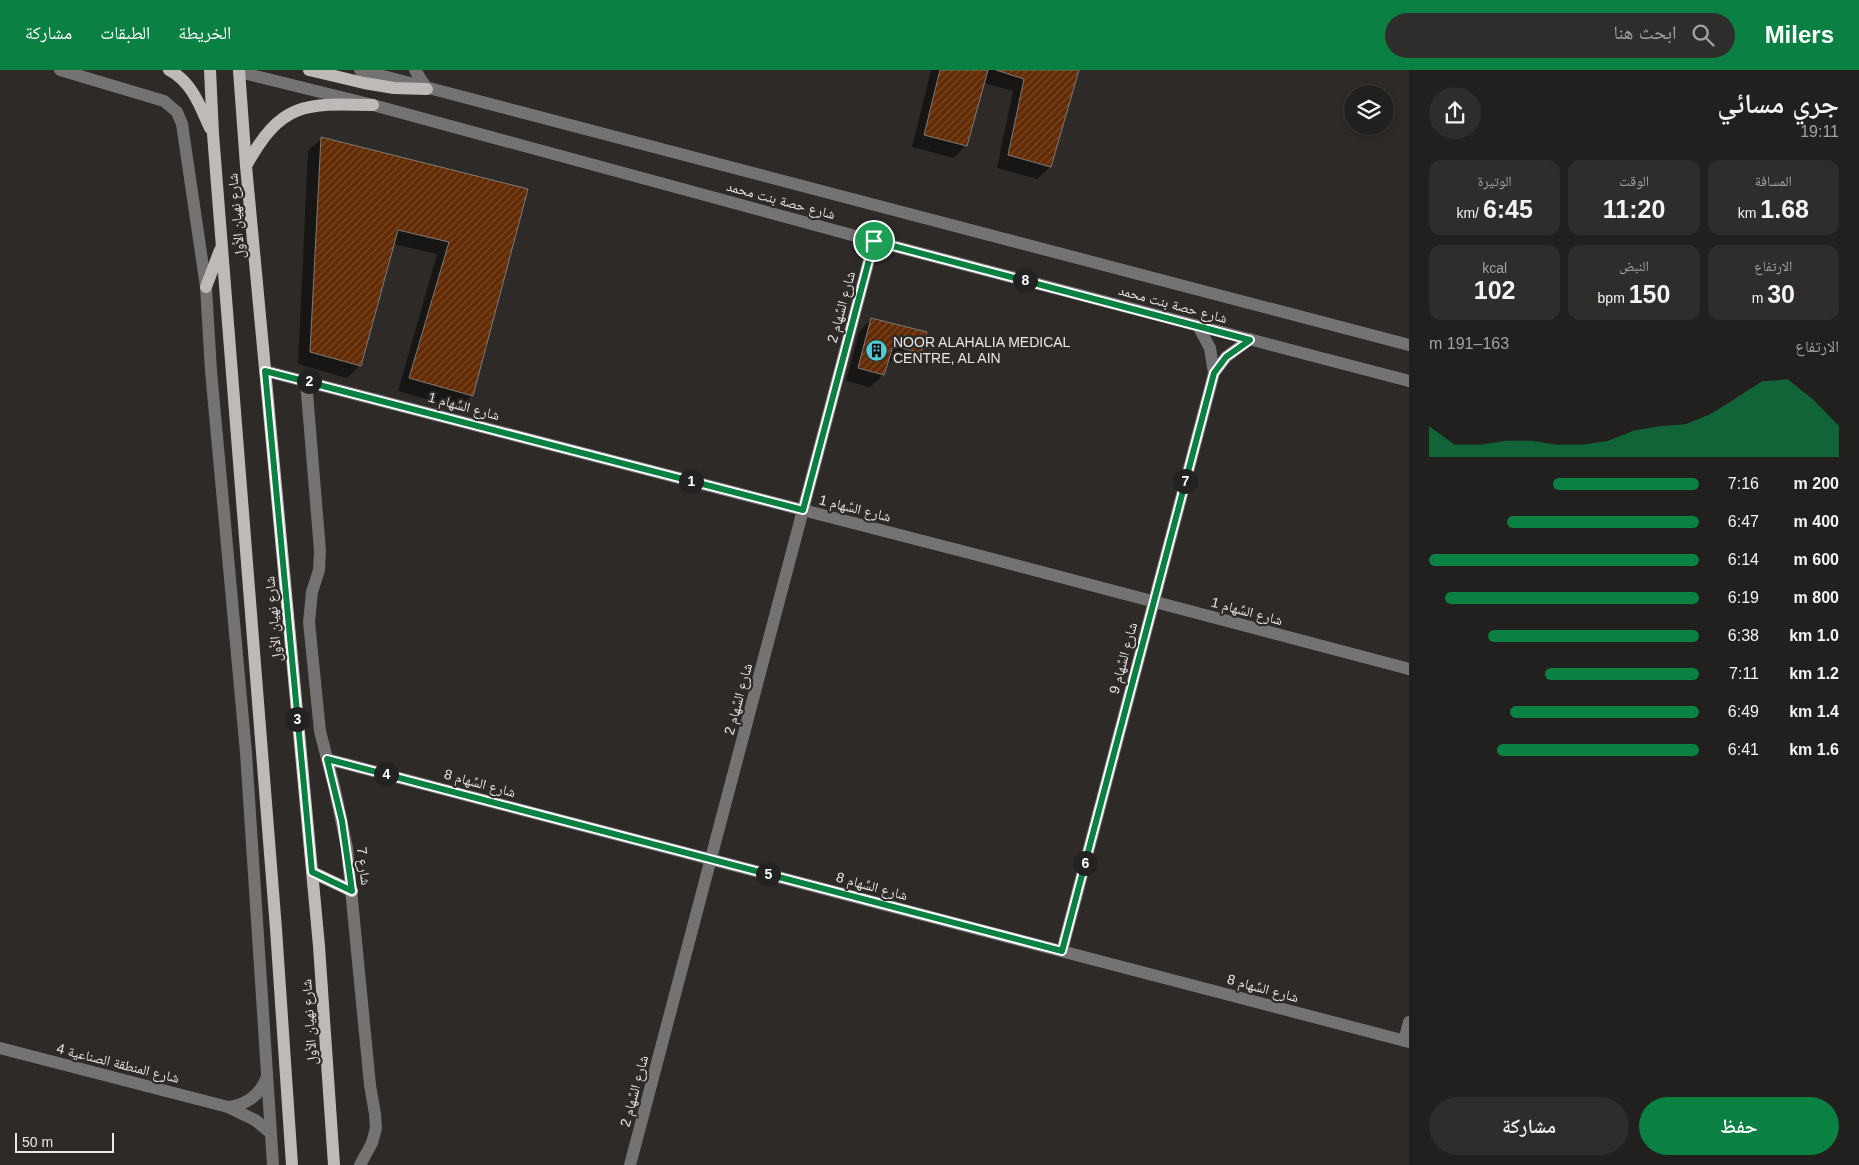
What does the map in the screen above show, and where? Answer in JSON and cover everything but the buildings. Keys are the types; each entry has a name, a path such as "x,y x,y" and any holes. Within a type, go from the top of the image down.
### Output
{"main road":[{"path":"169,70 190,87 213,134"},
{"name":"شارع نهيان الأول","path":"210,70 213,134 276,929 292,1165"},
{"path":"310,70 394,88 427,89"},
{"name":"شارع نهيان الأول","path":"237,71 319,946 334,1165"},
{"path":"246,166 258,144 272,126 290,113 311,106 333,104 373,105"},
{"path":"206,287 222,245"},
{"path":"312,872 352,891"}],"street":[{"path":"60,70 159,99 170,104 177,112 182,124 206,287 211,371 246,753 274,1165"},
{"name":"شارع حصة بنت محمد","path":"360,70 1409,346"},
{"path":"415,70 427,89"},
{"name":"شارع حصة بنت محمد","path":"237,71 373,105 874,241 1409,381"},
{"name":"شارع السِّهام 2","path":"630,1165 874,241"},
{"name":"شارع السِّهام 9","path":"1198,326 1210,348 1214,373"},
{"name":"شارع السِّهام 9","path":"1062,951 1214,373 1226,357 1250,340"},
{"name":"شارع السِّهام 1","path":"265,371 1409,669"},
{"name":"شارع 7","path":"306,381 320,551 319,570 312,592 309,622 320,732 342,821 352,891 370,1085 376,1121 374,1136 360,1165"},
{"name":"شارع السِّهام 8","path":"327,759 1407,1042"},
{"path":"1407,1042 1409,1022"},
{"name":"شارع المنطقة الصناعية 4","path":"0,1048 228,1107 255,1120 271,1133"},
{"path":"228,1107 250,1101 261,1090 267,1076"}],"place":[{"name":"NOOR ALAHALIA MEDICAL CENTRE, AL AIN","path":"877,350"}],"route":[{"path":"874,241 1250,340 1226,357 1214,373 1062,951 327,759 342,821 352,891 312,872 265,371 803,510 874,241"}]}
